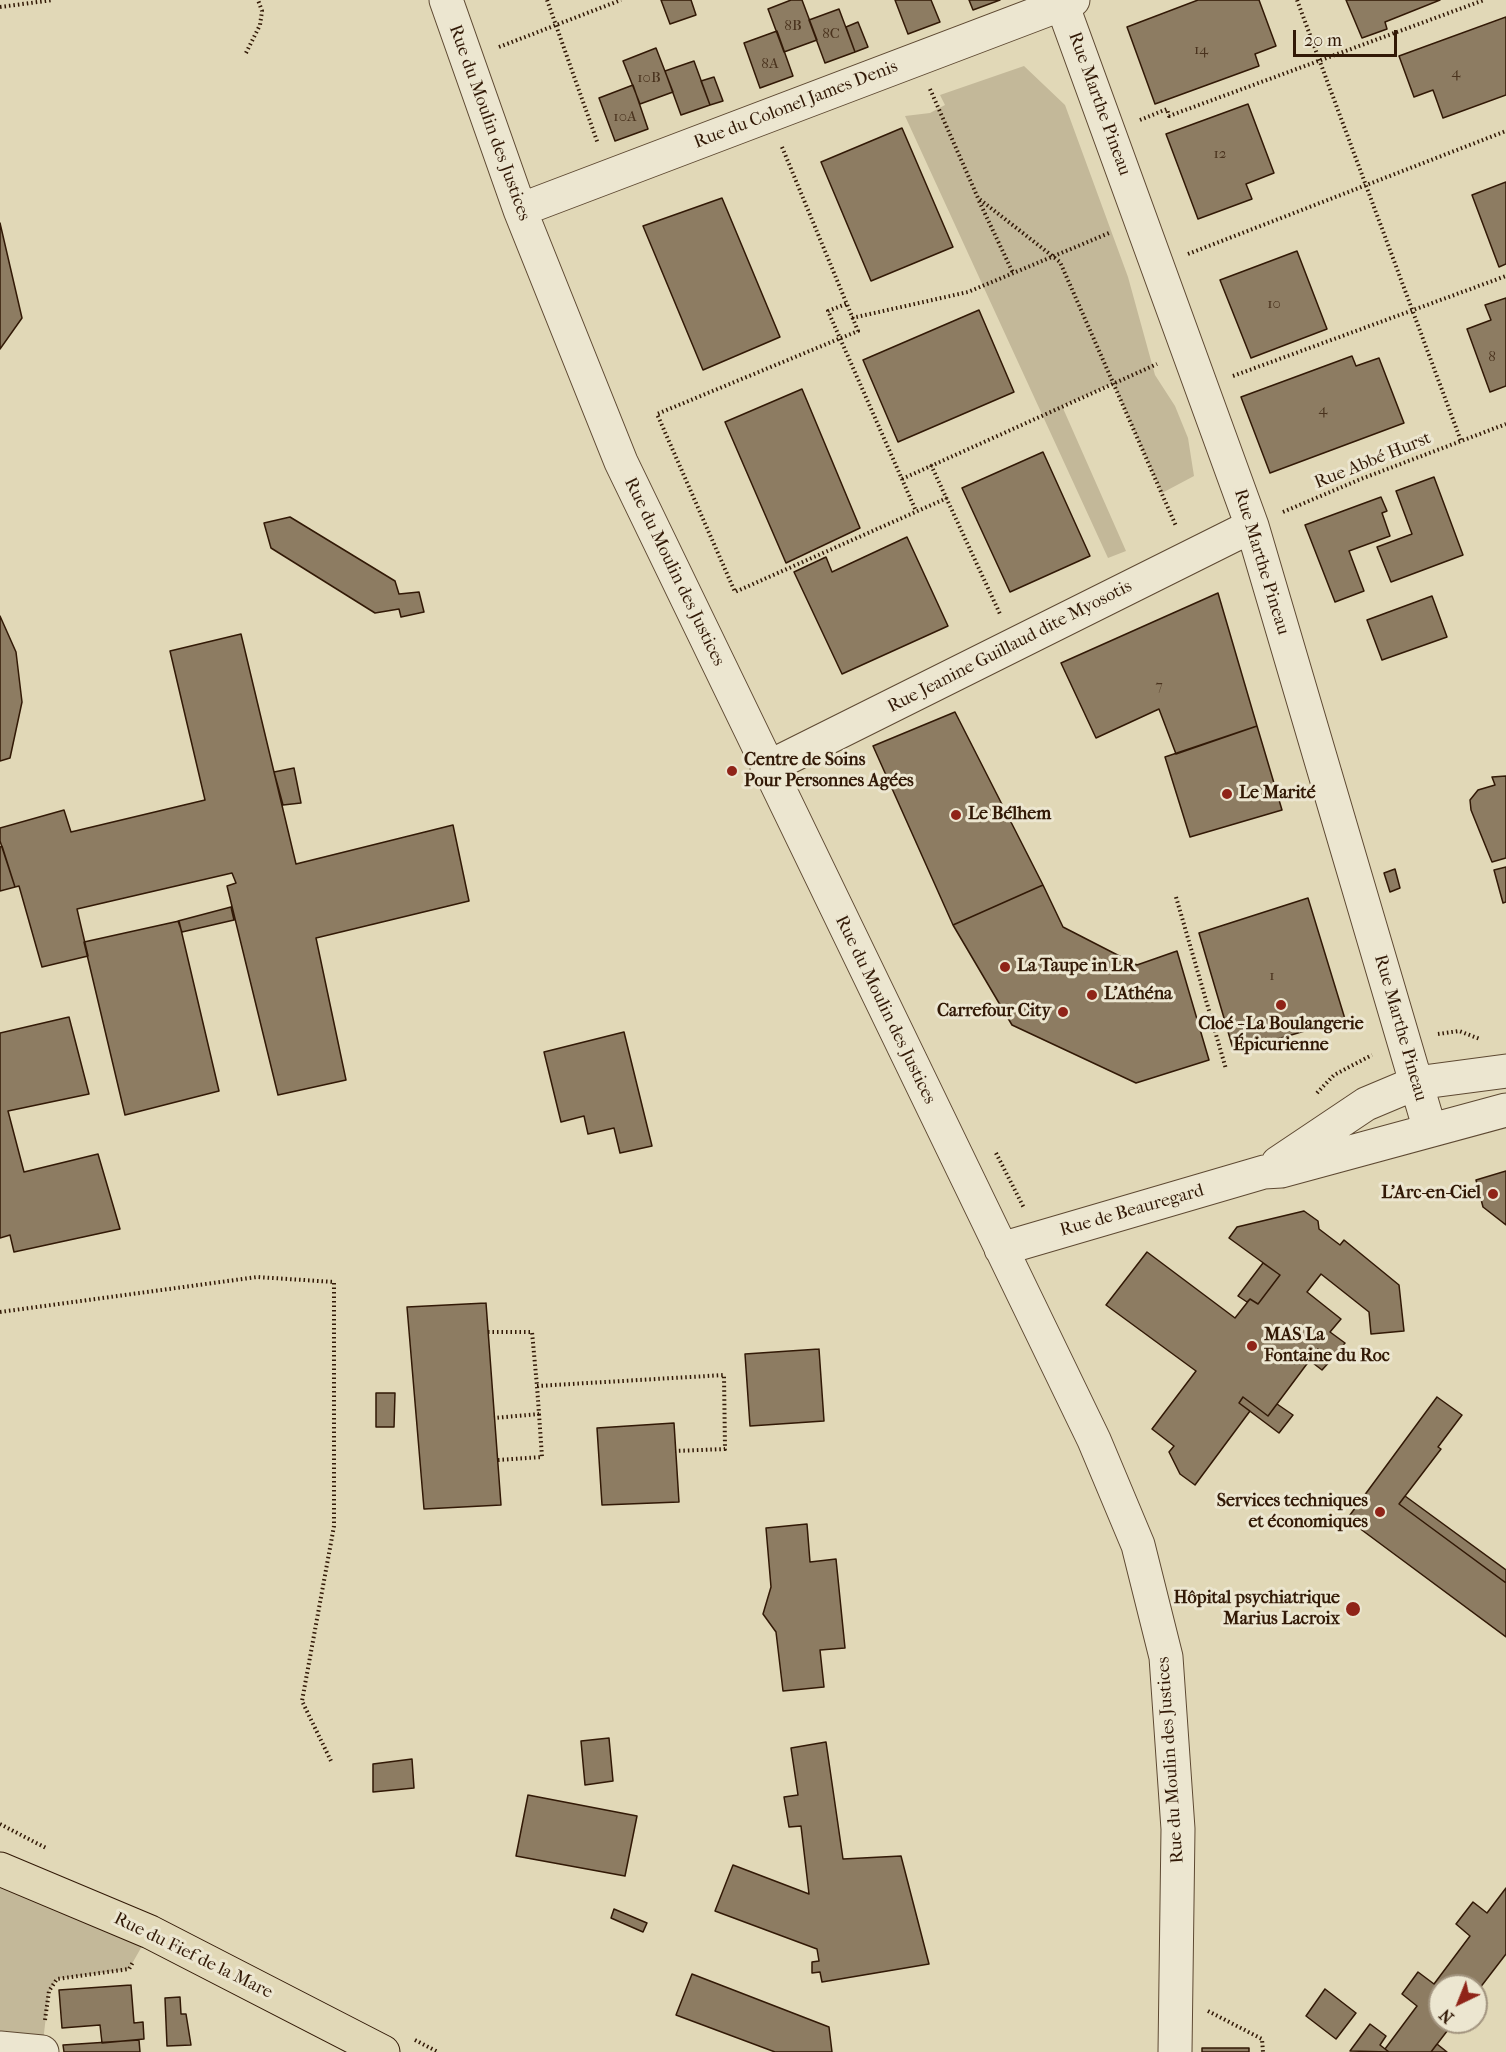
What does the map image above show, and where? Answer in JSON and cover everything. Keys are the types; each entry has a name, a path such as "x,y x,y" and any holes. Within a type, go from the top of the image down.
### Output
{"main road":[{"name":"Rue du Fief de la Mare","path":"0,1869 150,1932 383,2052"}],"street":[{"name":"Rue du Moulin des Justices","path":"446,0 519,210 621,462 1094,1440 1138,1545 1166,1657 1178,1829 1175,2052"},
{"name":"Rue du Colonel James Denis","path":"519,210 1067,2"},
{"name":"Rue Marthe Pineau","path":"1067,2 1252,526 1430,1130"},
{"name":"Rue Jeanine Guillaud dite Myosotis","path":"767,768 1252,526"},
{"name":"Rue de Beauregard","path":"1264,1172 1366,1104 1416,1083 1506,1071"},
{"name":"Rue de Beauregard","path":"1001,1249 1264,1172 1281,1171 1506,1110"},
{"path":"0,2048 42,2051"}],"path":[{"path":"0,7 53,0"},
{"path":"246,53 260,25 262,11 258,0"},
{"path":"547,0 609,176"},
{"path":"492,39 496,48 621,0"},
{"path":"1297,0 1461,441"},
{"path":"1137,121 1167,109 1169,116 1484,0"},
{"path":"915,59 1013,273"},
{"path":"1186,254 1506,131"},
{"path":"781,144 858,331 657,414 735,592 947,498"},
{"path":"978,198 1060,262 1191,556"},
{"path":"852,318 968,292 1115,231"},
{"path":"1230,377 1506,276"},
{"path":"846,304 828,311 916,511"},
{"path":"902,479 1157,364"},
{"name":"Rue Abbé Hurst","path":"1252,526 1361,479 1506,424"},
{"path":"931,465 1014,645"},
{"path":"1176,897 1226,1069"},
{"path":"1312,1098 1334,1075 1403,1039 1459,1031 1487,1041"},
{"path":"993,1146 1025,1209"},
{"path":"0,1312 257,1277 334,1282 334,1526 302,1701 331,1761"},
{"path":"488,1332 532,1332 537,1386 542,1457 498,1461"},
{"path":"537,1386 724,1375 725,1449 675,1451"},
{"path":"494,1418 539,1414"},
{"path":"42,2051 49,1991 57,1979 129,1969 150,1932"}],"shaded area":[{"path":"1024,66 1065,105 1128,277 1155,375 1175,406 1188,438 1194,476 1162,493 1113,383 1062,406 1126,551 1108,558 905,116 930,113 945,105 940,95"},
{"path":"0,1869 150,1932 129,1969 57,1979 49,1991 42,2050 0,2048"}],"building":[{"path":"661,0 691,0 696,15 670,24"},
{"path":"791,0 802,0 817,40 784,52 768,9"},
{"path":"895,0 931,0 940,22 908,34"},
{"path":"969,0 1000,0 973,10"},
{"path":"1198,0 1259,0 1276,46 1255,54 1259,66 1155,104 1127,27"},
{"path":"1346,0 1440,0 1385,22 1387,29 1362,38"},
{"path":"839,9 855,52 825,63 809,20"},
{"path":"1506,17 1506,95 1443,118 1433,90 1414,97 1399,56"},
{"path":"858,22 868,47 855,52 846,27"},
{"path":"777,31 793,76 760,88 744,43"},
{"path":"656,48 673,92 640,104 623,61"},
{"path":"694,61 710,105 681,115 665,71"},
{"path":"714,77 723,101 710,105 701,81"},
{"path":"633,85 648,129 615,141 599,98"},
{"path":"1248,104 1274,173 1246,184 1252,199 1198,219 1166,134"},
{"path":"902,128 953,247 871,281 821,162"},
{"path":"1506,182 1506,264 1499,267 1472,195"},
{"path":"722,198 780,337 703,370 643,226"},
{"path":"0,223 22,318 0,349"},
{"path":"1297,251 1327,329 1251,358 1220,280"},
{"path":"1506,298 1506,386 1490,392 1467,329 1491,320 1485,305"},
{"path":"979,310 1014,392 898,442 863,360"},
{"path":"1352,356 1356,366 1379,358 1404,423 1270,473 1241,397"},
{"path":"802,389 860,528 786,563 725,422"},
{"path":"1043,452 1090,556 1010,592 962,488"},
{"path":"1434,477 1463,555 1391,582 1377,547 1412,534 1396,491"},
{"path":"1381,497 1387,511 1382,513 1390,536 1349,551 1364,591 1335,602 1305,525"},
{"path":"290,517 395,581 399,594 419,592 424,612 401,617 399,609 375,613 271,548 264,523"},
{"path":"907,537 948,626 842,674 794,572 826,557 832,572"},
{"path":"1218,593 1257,726 1176,754 1159,709 1096,738 1061,663"},
{"path":"1432,596 1447,637 1382,660 1367,620"},
{"path":"0,616 16,652 22,702 10,758 0,761"},
{"path":"241,634 296,864 453,825 469,901 316,938 346,1080 278,1095 227,886 236,883 232,873 77,909 88,956 42,967 19,886 15,887 0,841 0,828 64,810 71,832 205,800 170,651"},
{"name":"Le Bélhem","path":"955,712 1043,885 953,925 873,746"},
{"name":"Le Marité","path":"1257,726 1282,810 1190,837 1165,757"},
{"path":"294,768 301,803 283,805 274,772"},
{"path":"1506,776 1506,858 1492,862 1471,810 1470,800 1478,790 1495,785 1492,777"},
{"path":"2,846 15,887 0,891 0,847"},
{"path":"1506,867 1506,902 1503,903 1494,870"},
{"path":"1395,869 1400,888 1390,892 1384,873"},
{"name":"L'Athéna","path":"1043,885 1063,927 1137,965 1177,951 1209,1060 1136,1083 1012,1025 953,925"},
{"path":"1308,898 1345,1019 1234,1052 1199,933"},
{"path":"231,907 234,920 182,932 178,921"},
{"path":"179,921 219,1091 125,1115 84,942"},
{"path":"69,1017 89,1094 8,1111 24,1172 98,1154 120,1229 14,1252 10,1235 0,1238 0,1033"},
{"path":"624,1032 652,1146 620,1153 614,1128 588,1134 584,1116 561,1122 544,1052"},
{"name":"L'Arc-en-Ciel","path":"1506,1171 1506,1225 1483,1207 1476,1180"},
{"name":"MAS La Fontaine du Roc","path":"1304,1211 1318,1221 1319,1229 1340,1245 1344,1240 1399,1285 1404,1331 1371,1334 1369,1312 1321,1274 1307,1292 1341,1319 1330,1332 1345,1343 1332,1359 1318,1349 1268,1416 1243,1397 1239,1403 1250,1411 1195,1485 1180,1474 1169,1452 1174,1446 1152,1429 1196,1371 1106,1305 1147,1252 1235,1318 1250,1299 1258,1304 1280,1275 1229,1238 1237,1227"},
{"path":"1263,1263 1280,1275 1258,1304 1250,1299 1247,1302 1238,1296"},
{"path":"486,1303 501,1505 424,1509 407,1307"},
{"path":"819,1349 824,1421 750,1426 745,1354"},
{"path":"1318,1349 1332,1359 1322,1370 1309,1360"},
{"path":"376,1393 395,1393 394,1427 376,1427"},
{"path":"1243,1397 1268,1416 1277,1404 1293,1415 1279,1433 1239,1403"},
{"name":"Services techniques et économiques","path":"1437,1397 1462,1415 1438,1447 1441,1449 1399,1504 1506,1583 1506,1637 1347,1519"},
{"path":"674,1423 679,1502 602,1505 597,1428"},
{"path":"1405,1496 1506,1570 1506,1583 1399,1504"},
{"path":"807,1524 810,1562 836,1559 845,1648 820,1650 824,1687 783,1691 776,1632 763,1614 771,1587 766,1528"},
{"path":"609,1738 613,1781 585,1785 581,1741"},
{"path":"826,1742 843,1859 901,1856 929,1964 822,1982 820,1972 812,1973 812,1962 819,1961 817,1949 715,1911 733,1865 809,1894 801,1826 789,1827 784,1797 798,1795 791,1748"},
{"path":"412,1759 414,1788 373,1792 373,1764"},
{"path":"528,1795 637,1816 625,1876 516,1856"},
{"path":"1506,1888 1506,1954 1488,1977 1488,1974 1442,1974 1470,1936 1456,1924 1473,1902 1487,1913"},
{"path":"614,1909 647,1923 643,1932 611,1918"},
{"path":"1418,1972 1428,1980 1428,2034 1445,2034 1431,2052 1389,2052 1385,2049 1417,2006 1402,1994"},
{"path":"692,1974 829,2027 832,2052 775,2052 676,2015"},
{"path":"131,1985 134,2023 143,2022 144,2039 102,2043 100,2025 62,2028 59,1990"},
{"path":"1325,1989 1356,2013 1336,2039 1306,2016"},
{"path":"180,1997 181,2014 186,2014 191,2045 167,2046 165,1998"},
{"path":"1370,2024 1386,2036 1380,2045 1389,2052 1350,2051"},
{"path":"139,2040 140,2052 64,2052 63,2045"},
{"path":"1437,2044 1447,2052 1431,2052"},
{"path":"1202,2048 1249,2048 1249,2052 1202,2052"}],"place":[{"name":"Centre de Soins Pour Personnes Agées","path":"732,771"},
{"name":"Le Marité","path":"1227,794"},
{"name":"Le Bélhem","path":"956,815"},
{"name":"La Taupe in LR","path":"1005,967"},
{"name":"L'Athéna","path":"1092,995"},
{"name":"Cloé - La Boulangerie Épicurienne","path":"1281,1005"},
{"name":"Carrefour City","path":"1063,1012"},
{"name":"L'Arc-en-Ciel","path":"1493,1194"},
{"name":"MAS La Fontaine du Roc","path":"1252,1346"},
{"name":"Services techniques et économiques","path":"1380,1512"},
{"name":"Hôpital psychiatrique Marius Lacroix","path":"1353,1609"}]}
